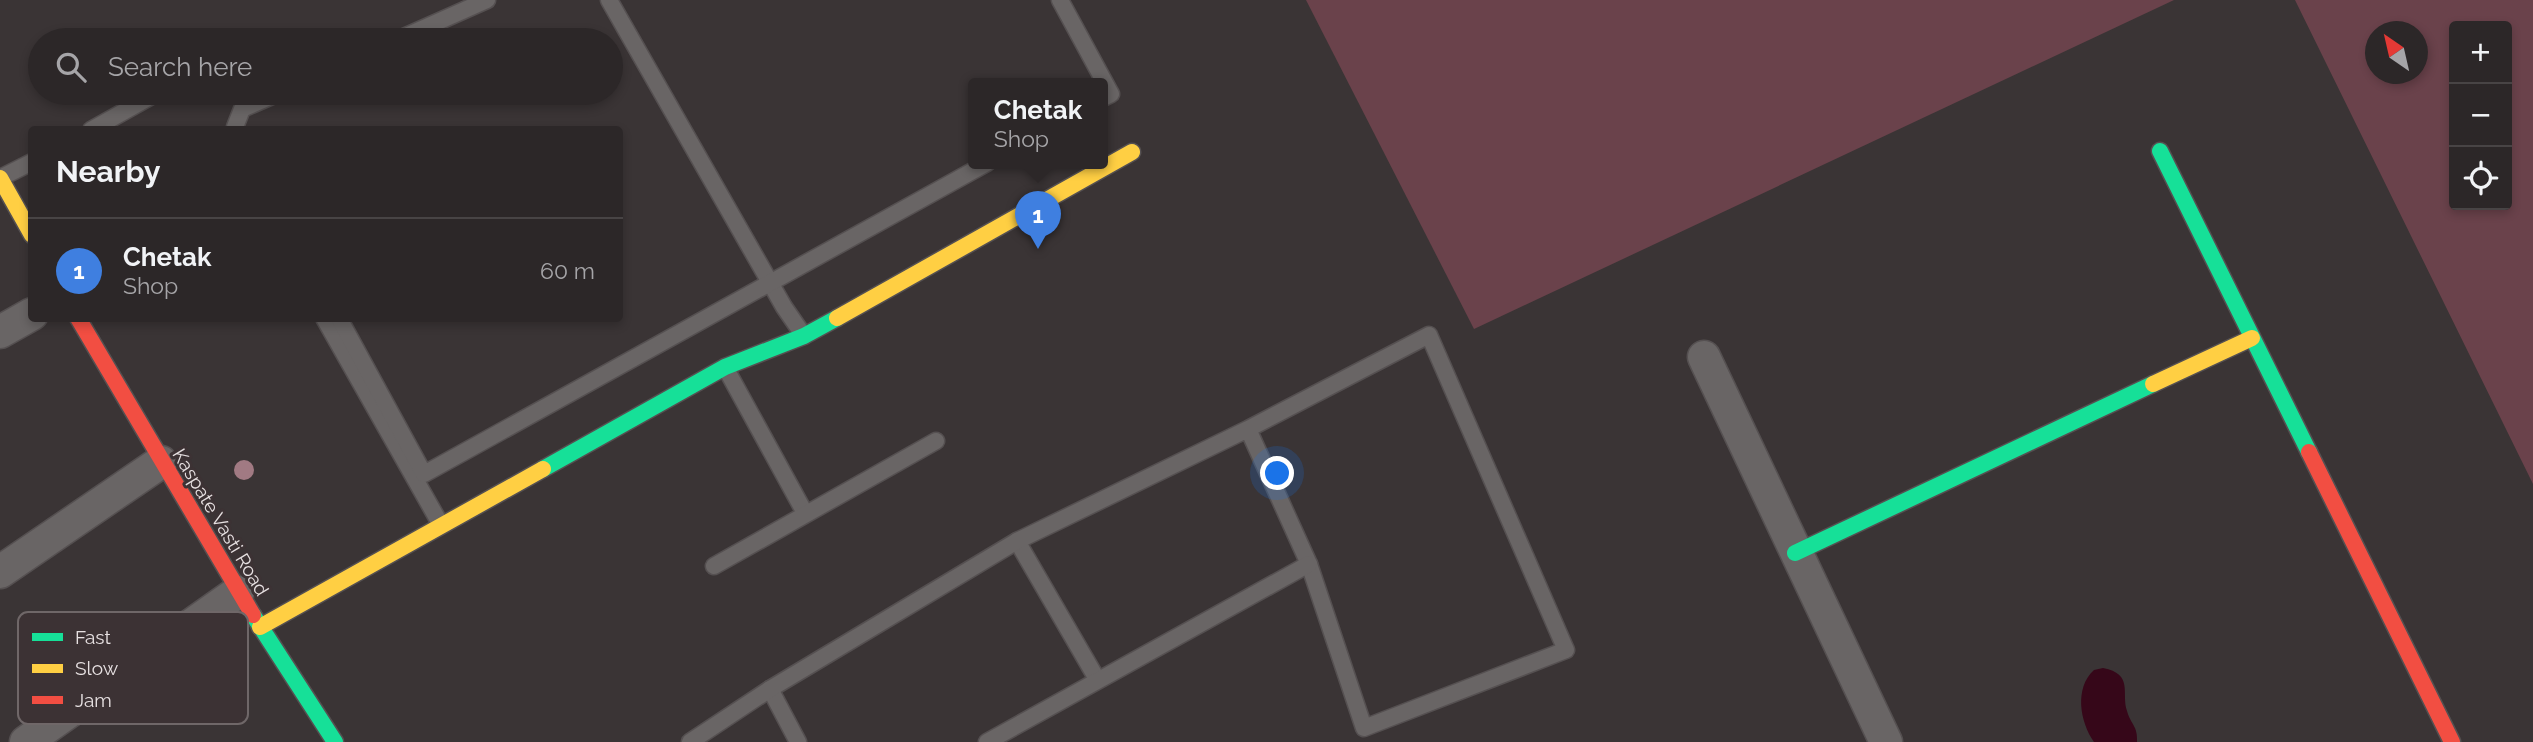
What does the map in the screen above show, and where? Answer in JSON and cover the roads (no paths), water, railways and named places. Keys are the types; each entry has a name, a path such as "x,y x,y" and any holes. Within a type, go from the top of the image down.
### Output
{"street":[{"path":"2160,151 2452,742"},
{"path":"1108,165 1132,152"},
{"path":"260,627 724,367 804,336 1102,169"},
{"path":"0,178 28,228"},
{"path":"0,332 28,316"},
{"name":"Kaspate Vasti Road","path":"80,322 238,592 335,742"},
{"path":"1795,553 2252,338"},
{"path":"1704,357 1886,742"},
{"path":"0,572 161,462"},
{"path":"210,612 238,592"},
{"path":"26,742 51,724"}],"lane":[{"path":"424,28 486,0"},
{"path":"609,0 784,307 804,336"},
{"path":"1060,0 1102,78"},
{"path":"99,126 136,105"},
{"path":"237,126 243,109 252,105"},
{"path":"0,178 28,164"},
{"path":"341,322 424,474 976,169"},
{"path":"326,322 441,525"},
{"path":"690,742 770,689 1017,541 1248,429 1429,335 1566,650 1364,728 1308,564 1248,429"},
{"path":"724,367 805,513"},
{"path":"714,566 936,441"},
{"path":"1017,541 1097,679"},
{"path":"987,742 1308,564"},
{"path":"770,689 798,742"}],"place":[{"name":"Chetak","path":"1038,249"}]}
